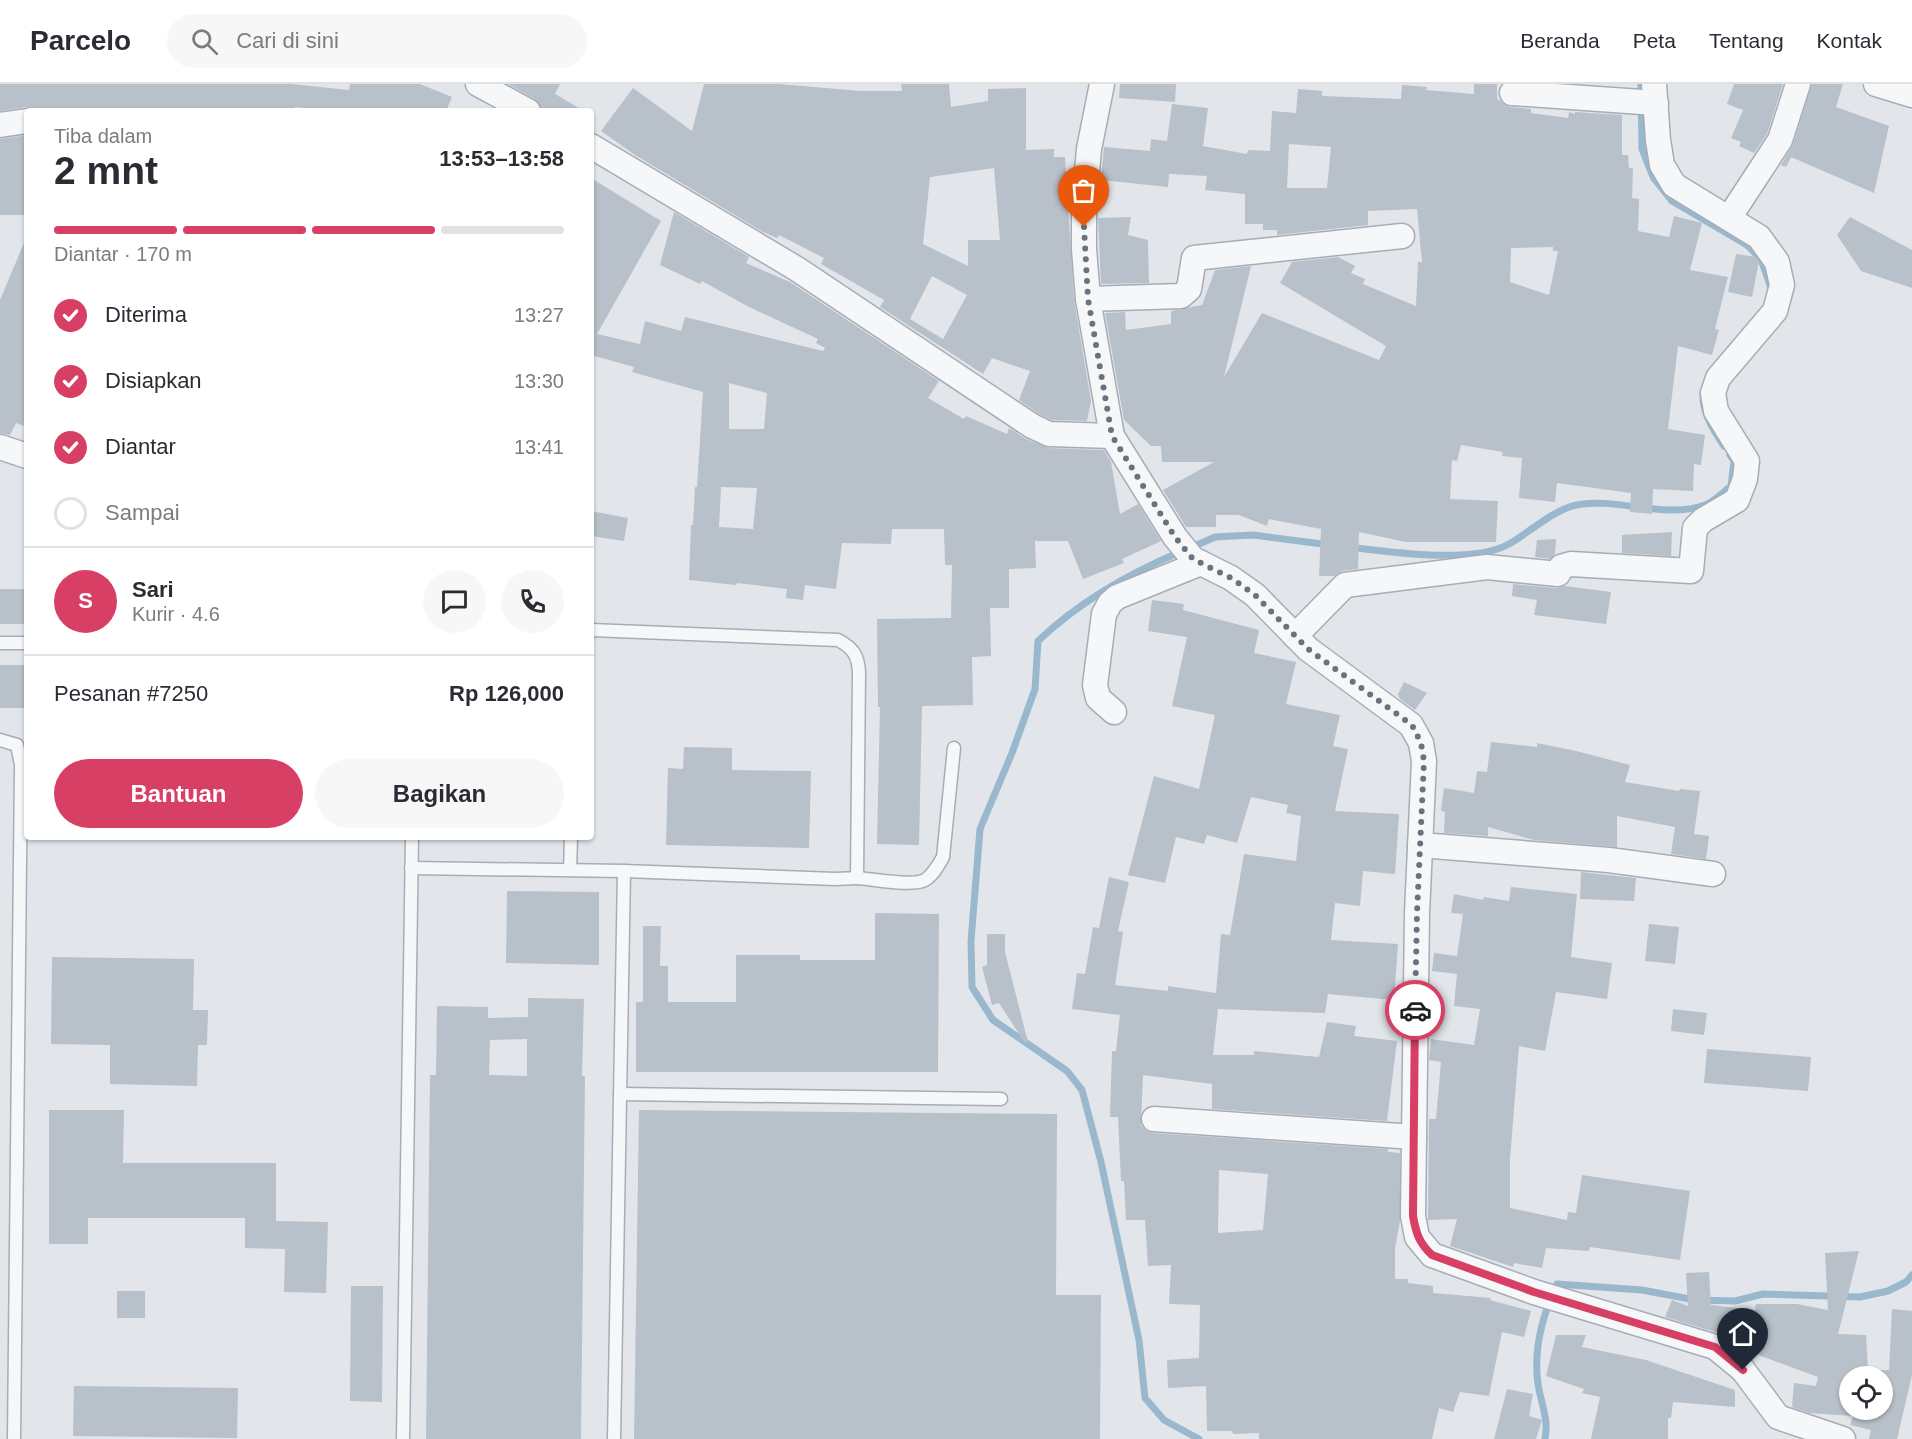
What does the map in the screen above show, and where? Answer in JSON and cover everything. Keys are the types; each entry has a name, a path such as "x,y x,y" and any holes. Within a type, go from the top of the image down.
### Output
{"street":[{"path":"478,84 522,108"},
{"path":"1102,84 1089,149 1084,206 1088,299 1112,436 1175,537 1197,561 1231,578 1255,595 1308,649 1412,725 1421,743 1424,761 1417,913 1413,1216 1417,1237 1432,1255 1569,1304 1715,1347 1743,1370 1778,1417 1843,1439"},
{"path":"1729,218 1780,140 1798,84"},
{"path":"1875,84 1912,94"},
{"path":"1295,636 1345,585 1486,567 1558,574 1561,567 1571,564 1691,571 1695,528 1703,520 1737,500 1745,479 1747,461 1716,411 1713,393 1718,378 1775,311 1782,285 1777,261 1759,237 1674,185 1662,165 1658,140 1646,98 1512,93"},
{"path":"0,124 24,121"},
{"path":"594,148 797,269 1032,426 1049,434 1112,436"},
{"path":"1088,299 1181,296 1189,289 1194,258 1402,236"},
{"path":"0,447 24,455"},
{"path":"1114,712 1098,698 1095,685 1104,614 1110,603 1117,597 1197,561"},
{"path":"1420,846 1609,860 1713,874"},
{"path":"1154,1119 1414,1137"}],"lane":[{"path":"594,630 838,640 850,647 858,658 859,672 857,878"},
{"path":"0,643 24,643"},
{"path":"0,740 22,744 14,1439"},
{"path":"411,868 857,878 918,884 928,879 943,857 954,748"},
{"path":"403,1439 412,840"},
{"path":"570,870 571,840"},
{"path":"614,1439 624,871"},
{"path":"620,1094 1001,1099"}],"building":[{"path":"0,84 291,84 349,90 350,84 420,84 452,97 447,108 26,107 0,111"},
{"path":"508,84 560,84 555,94 579,108 541,108 535,99"},
{"path":"704,84 779,84 861,91 902,91 901,84 949,84 951,107 988,101 988,89 1026,88 1026,150 1054,149 1054,157 1065,157 1074,300 1091,401 1087,421 1052,420 1039,414 1019,400 1030,371 992,358 983,374 880,307 884,300 821,264 824,258 779,235 777,238 763,232 635,155 601,131 633,88 692,131","holes":["994,168 1000,240 968,240 968,266 923,244 930,177","932,276 967,295 943,339 910,319"]},
{"path":"1120,84 1176,84 1175,102 1119,98"},
{"path":"1474,84 1497,84 1497,99 1510,107 1531,109 1531,113 1568,118 1569,112 1622,115 1622,155 1628,155 1629,168 1633,168 1632,198 1639,199 1638,231 1669,237 1674,216 1702,223 1690,270 1728,277 1715,329 1719,330 1712,355 1678,346 1668,429 1705,435 1701,465 1694,464 1693,491 1653,489 1652,514 1630,512 1631,493 1557,483 1555,502 1519,498 1522,458 1502,456 1503,452 1461,445 1457,461 1452,460 1450,499 1498,501 1496,542 1406,542 1359,532 1358,569 1342,571 1334,576 1319,576 1321,529 1269,519 1267,526 1239,515 1216,515 1216,527 1186,527 1163,490 1214,462 1162,462 1161,446 1151,446 1124,420 1105,313 1125,312 1126,330 1171,324 1171,311 1202,305 1215,270 1251,266 1224,377 1262,313 1379,360 1386,346 1280,283 1292,262 1338,257 1355,266 1351,273 1365,279 1363,284 1416,306 1418,262 1422,262 1417,209 1368,211 1368,225 1277,235 1277,230 1263,230 1263,224 1245,224 1245,194 1205,190 1207,176 1169,174 1168,187 1101,180 1104,147 1150,151 1151,139 1167,141 1172,104 1208,108 1203,146 1247,154 1248,150 1270,151 1272,111 1296,113 1298,89 1322,91 1322,96 1401,99 1402,85 1427,87 1426,90 1474,94","holes":["1289,144 1331,147 1327,188 1287,188","1553,247 1553,251 1558,251 1549,295 1510,282 1511,248"]},
{"path":"1734,84 1783,84 1767,134 1754,153 1739,146 1741,142 1731,138 1743,110 1727,104"},
{"path":"1812,84 1843,84 1836,107 1889,126 1874,193 1791,157 1786,167 1781,165 1793,145"},
{"path":"24,135 24,215 0,215 0,139"},
{"path":"594,180 661,221 597,334 640,344 645,321 681,331 685,317 823,351 825,348 816,343 818,339 747,306 702,281 700,284 660,265 674,212 749,257 746,263 790,282 939,381 928,398 964,419 966,416 1007,434 1009,428 1026,439 1048,448 1104,450 1111,462 1120,514 1138,504 1161,541 1122,559 1124,563 1083,579 1068,541 1035,541 1036,568 1009,569 1009,608 990,608 991,656 972,657 973,705 922,706 919,845 877,844 880,707 878,707 877,619 951,618 952,565 945,565 944,529 892,529 891,544 842,543 836,589 805,585 803,600 786,598 787,589 689,580 691,525 693,525 695,487 697,487 703,392 632,372 634,367 594,356","holes":["729,383 767,393 764,429 729,429","721,487 757,488 753,529 719,527"]},
{"path":"1131,217 1128,235 1148,240 1149,283 1101,284 1098,218"},
{"path":"1850,217 1912,250 1912,288 1861,271 1837,235"},
{"path":"24,243 24,426 16,423 10,435 0,433 0,300"},
{"path":"1736,254 1756,257 1759,261 1752,297 1728,292"},
{"path":"594,512 628,518 624,541 594,536"},
{"path":"1672,532 1671,556 1622,553 1622,535"},
{"path":"1556,539 1555,554 1550,559 1535,557 1537,540"},
{"path":"1513,584 1557,588 1565,586 1611,592 1606,624 1534,615 1537,600 1512,596"},
{"path":"0,589 24,589 24,624 0,624"},
{"path":"1152,600 1184,604 1183,610 1259,630 1254,653 1296,662 1286,704 1340,715 1333,746 1348,749 1335,811 1399,814 1395,874 1363,871 1360,906 1335,903 1331,940 1398,944 1394,1000 1328,994 1325,1013 1218,1009 1213,1055 1254,1055 1254,1051 1319,1057 1327,1022 1356,1026 1354,1036 1397,1041 1387,1121 1212,1109 1212,1084 1143,1075 1141,1125 1153,1133 1388,1149 1388,1152 1400,1153 1400,1221 1395,1248 1395,1279 1408,1279 1408,1283 1433,1286 1433,1293 1491,1298 1490,1300 1531,1311 1524,1337 1502,1332 1489,1396 1460,1392 1453,1412 1439,1408 1432,1439 1259,1439 1259,1433 1233,1434 1232,1431 1207,1431 1206,1386 1168,1388 1167,1360 1199,1358 1200,1305 1169,1304 1171,1265 1148,1266 1145,1220 1126,1220 1124,1181 1121,1181 1118,1117 1110,1117 1112,1051 1116,1051 1120,1015 1072,1009 1077,973 1085,974 1093,927 1099,928 1109,877 1129,882 1118,931 1123,932 1115,985 1168,991 1168,986 1216,993 1221,934 1230,935 1244,854 1296,861 1301,816 1286,813 1288,805 1251,797 1237,843 1207,835 1204,844 1176,837 1165,883 1128,875 1154,776 1199,789 1215,715 1172,706 1187,637 1148,631","holes":["1219,1170 1268,1174 1263,1230 1218,1233"]},
{"path":"0,665 24,665 24,708 0,708"},
{"path":"1404,682 1427,693 1415,710 1400,699 1398,694"},
{"path":"1491,742 1537,747 1537,743 1576,751 1630,765 1625,782 1679,791 1680,789 1700,791 1694,834 1709,836 1706,859 1671,854 1675,827 1617,816 1617,847 1534,840 1488,827 1488,836 1444,833 1445,812 1441,811 1444,788 1474,793 1477,771 1487,772"},
{"path":"684,747 732,748 732,770 811,771 809,848 666,845 668,768 683,769"},
{"path":"1581,872 1636,878 1634,901 1580,899"},
{"path":"1511,887 1577,894 1571,957 1612,963 1607,999 1556,992 1545,1051 1519,1046 1510,1159 1510,1208 1567,1220 1568,1212 1576,1213 1582,1175 1690,1191 1680,1260 1590,1247 1589,1251 1546,1248 1542,1268 1514,1263 1513,1267 1450,1246 1457,1219 1428,1220 1429,1119 1436,1119 1441,1062 1429,1060 1431,1039 1474,1045 1480,1009 1454,1006 1457,974 1432,971 1434,953 1457,956 1463,914 1451,913 1454,894 1483,900 1484,897 1509,901"},
{"path":"507,891 599,892 599,965 506,963"},
{"path":"875,913 939,914 938,1072 636,1072 636,1002 643,1002 643,926 661,926 660,966 668,966 668,1002 736,1002 736,955 800,955 800,960 875,960"},
{"path":"1649,924 1679,927 1675,964 1645,961"},
{"path":"987,934 1005,934 1005,952 1028,1042 1025,1043 999,1003 992,1005 982,967 987,965"},
{"path":"52,957 194,959 193,1010 208,1010 207,1045 198,1045 197,1086 110,1084 110,1045 51,1044"},
{"path":"528,998 584,999 581,1439 426,1439 430,1075 436,1075 437,1006 488,1007 488,1018 528,1017","holes":["527,1039 527,1076 489,1075 490,1040"]},
{"path":"1673,1009 1707,1013 1704,1035 1671,1031"},
{"path":"1707,1049 1811,1057 1808,1091 1704,1083"},
{"path":"49,1110 124,1110 123,1163 276,1163 276,1221 328,1222 326,1293 284,1292 285,1249 245,1248 245,1218 88,1218 88,1244 49,1244"},
{"path":"639,1110 1057,1114 1056,1295 1101,1295 1100,1439 634,1439"},
{"path":"1859,1251 1838,1334 1866,1335 1868,1366 1839,1366 1839,1415 1809,1413 1792,1407 1794,1383 1816,1386 1818,1377 1745,1350 1747,1335 1715,1332 1665,1317 1672,1300 1688,1306 1686,1273 1709,1272 1711,1305 1755,1310 1756,1304 1797,1304 1828,1310 1825,1253"},
{"path":"351,1286 383,1286 382,1402 350,1401"},
{"path":"117,1291 145,1291 145,1318 117,1318"},
{"path":"1892,1309 1912,1311 1912,1375 1897,1439 1869,1439 1871,1430 1850,1425 1852,1420 1893,1420 1893,1366 1889,1366"},
{"path":"1556,1335 1586,1335 1582,1347 1646,1360 1735,1390 1735,1407 1673,1402 1671,1418 1668,1418 1668,1439 1591,1439 1600,1397 1582,1393 1584,1389 1546,1376"},
{"path":"74,1386 238,1388 237,1438 73,1436"},
{"path":"1507,1389 1533,1394 1529,1416 1542,1420 1536,1439 1494,1439"}],"waterway":[{"path":"1641,84 1642,149 1653,177 1672,201 1747,245 1761,259 1771,288"},
{"path":"1703,394 1707,415 1724,446"},
{"path":"1349,547 1430,555 1472,554 1491,551 1507,545 1553,515 1573,506 1598,503 1660,510 1690,509 1708,504 1731,486 1734,461 1730,455"},
{"path":"1190,548 1215,537 1253,535 1330,545"},
{"path":"1180,552 1142,569 1105,590 1070,614 1038,641 1035,689 1012,753 980,829 971,941 972,987 993,1020 1067,1071 1082,1090 1101,1162 1139,1340 1145,1398 1164,1420 1199,1439"},
{"path":"1545,1439 1546,1425 1537,1371 1538,1345 1547,1307 1557,1284 1642,1290 1695,1300 1735,1301 1763,1294 1860,1297 1888,1291 1906,1282 1912,1275"}],"way so far":[{"path":"1084,227 1088,299 1112,436 1175,537 1193,559 1231,578 1255,595 1308,649 1412,725 1421,743 1424,761 1415,1010"}],"route":[{"path":"1415,1010 1413,1216 1417,1237 1424,1247 1432,1255 1534,1292 1715,1347 1743,1370"}]}
